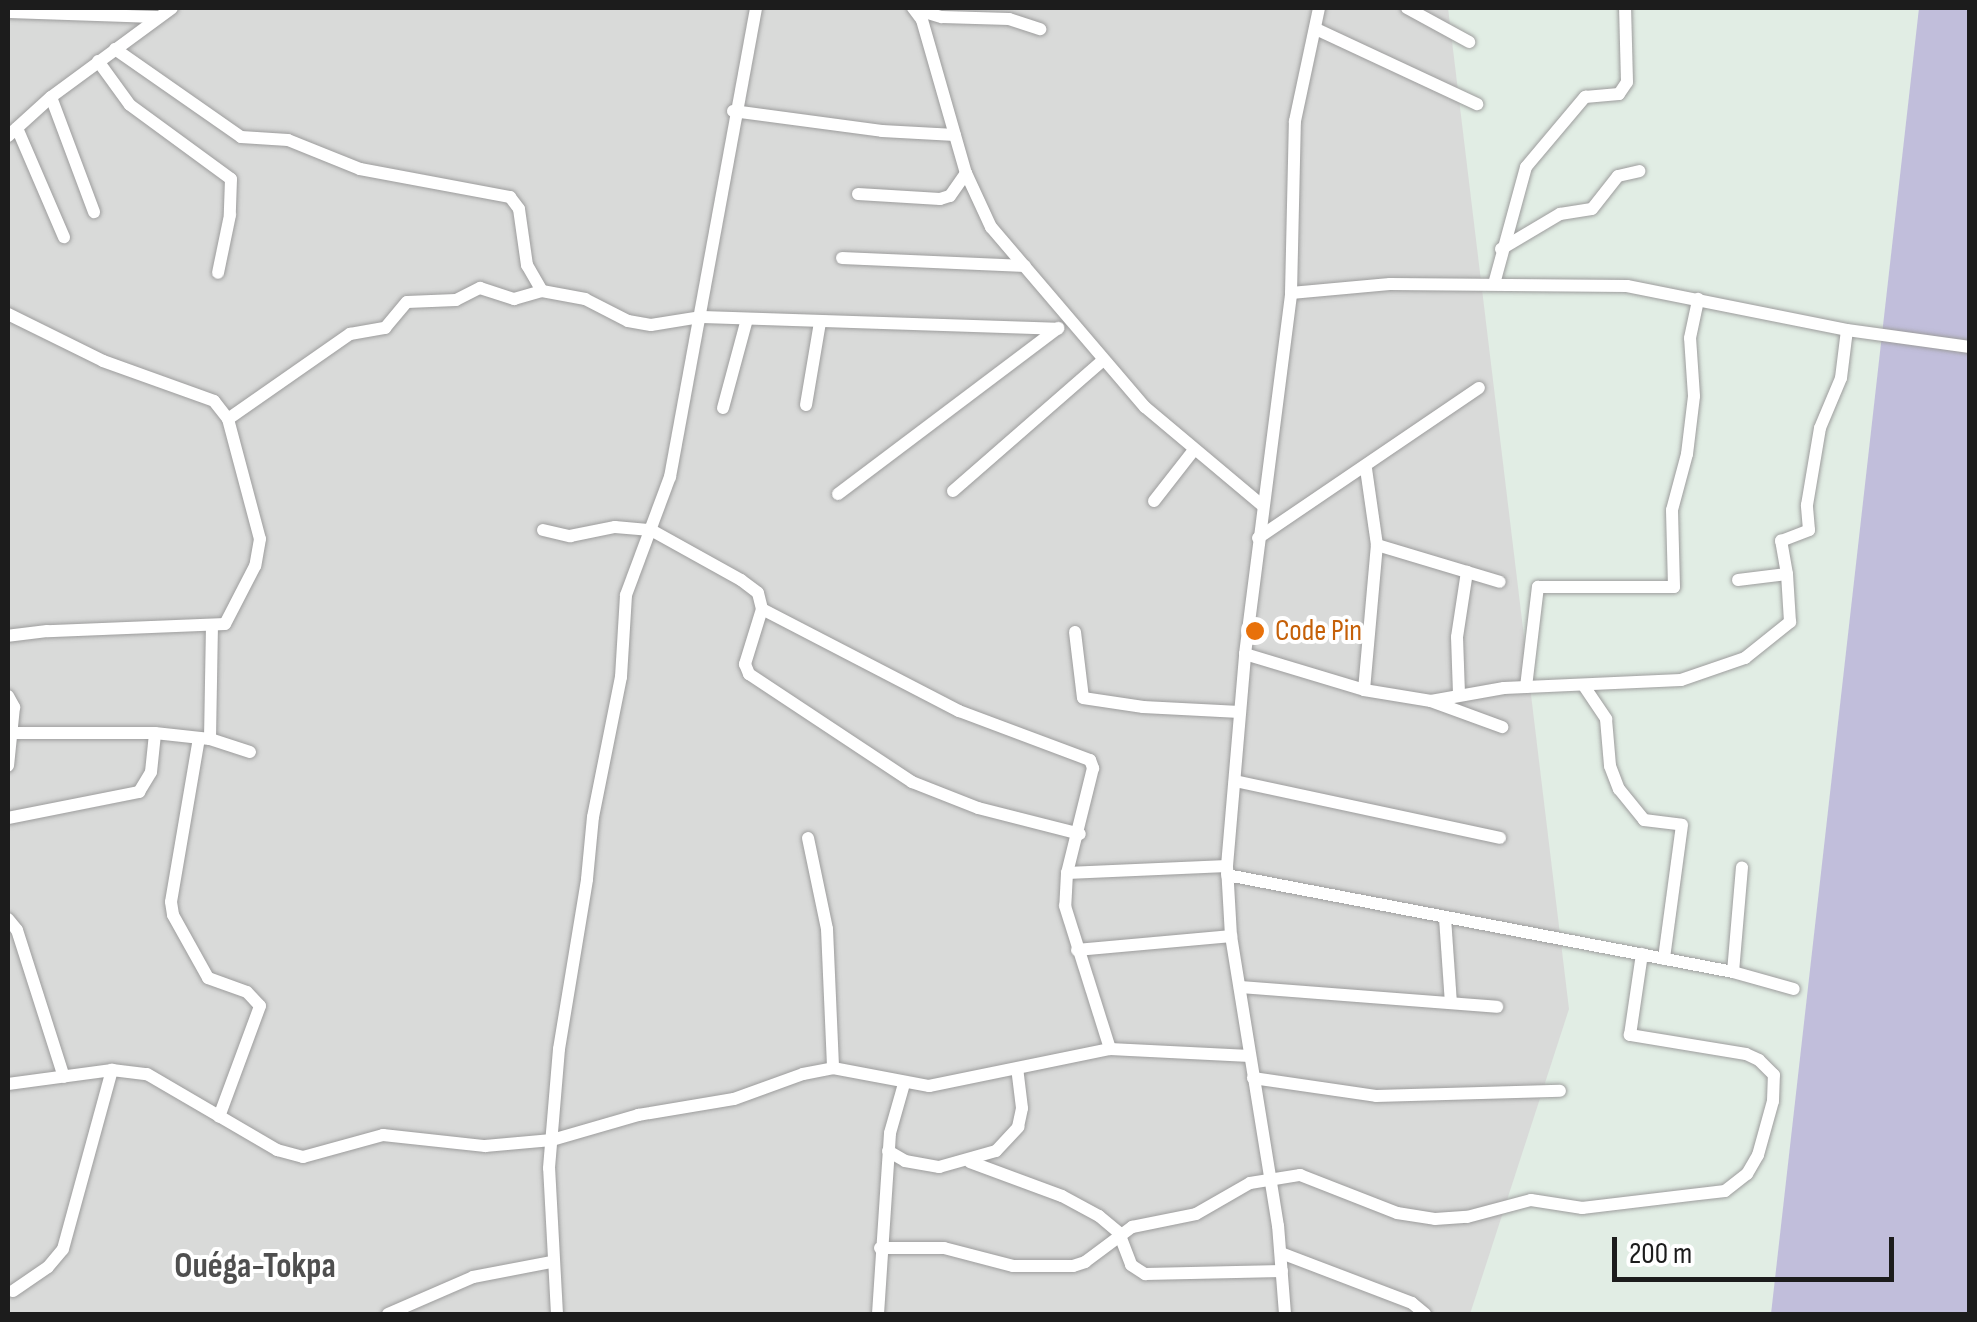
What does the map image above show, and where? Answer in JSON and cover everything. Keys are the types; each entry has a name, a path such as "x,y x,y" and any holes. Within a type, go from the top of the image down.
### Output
{"street":[{"path":"64,236 12,132 51,97 172,8"},
{"path":"557,1314 551,1262 552,1140 563,1012 586,890 592,817 621,677 626,595 670,477 733,144 734,111 756,8"},
{"path":"914,8 942,18 1009,19 1040,29"},
{"path":"914,8 966,173 991,227 1025,266 1063,324 1193,451 1263,506"},
{"path":"1286,1314 1281,1253 1231,936 1227,871 1258,538 1292,293 1294,121 1319,8"},
{"path":"1407,8 1469,42"},
{"path":"1494,284 1526,167 1585,98 1619,94 1627,82 1625,8"},
{"path":"8,12 157,18"},
{"path":"1316,29 1476,104"},
{"path":"115,49 241,137 288,140 331,161 360,169 510,197 519,209 527,264 542,291"},
{"path":"98,61 130,105 231,179 232,200 218,273"},
{"path":"51,97 94,212"},
{"path":"734,111 882,131 956,135"},
{"path":"1501,249 1560,214 1592,209 1618,176 1640,172"},
{"path":"858,194 940,199 950,196 966,173"},
{"path":"842,258 1025,266"},
{"path":"1292,293 1390,284 1628,286 1848,330 1970,346"},
{"path":"228,419 350,334 386,328 407,302 456,300 480,288 514,298 542,291 585,299 638,324 701,316 820,322 1063,324"},
{"path":"1526,686 1538,587 1674,587 1672,510 1691,416 1690,338 1698,299"},
{"path":"8,314 103,361 202,393 228,419 260,539 255,566 225,624 47,630 8,636"},
{"path":"723,408 747,319"},
{"path":"806,405 820,322"},
{"path":"838,494 1063,324"},
{"path":"1431,701 1526,686 1682,680 1745,658 1790,622 1780,540 1810,530 1807,505 1820,428 1841,378 1848,330"},
{"path":"953,491 1102,362"},
{"path":"1258,538 1479,388"},
{"path":"1154,501 1193,451"},
{"path":"1364,690 1378,545 1366,468"},
{"path":"543,530 570,536 615,527 651,530 754,588 762,609 745,664 749,674 912,782 978,808 1080,834"},
{"path":"1378,545 1500,582"},
{"path":"1459,694 1456,638 1468,572"},
{"path":"1738,580 1787,574"},
{"path":"762,609 959,710 1084,755 1093,768 1068,873 1065,906 1110,1049"},
{"path":"212,626 204,738 171,902 173,915 208,978 247,992 260,1006 218,1117"},
{"path":"1075,632 1083,698 1143,707 1240,712"},
{"path":"1245,654 1364,690 1431,701 1502,727"},
{"path":"1584,686 1606,719 1610,766 1619,789 1644,820 1682,825 1664,959"},
{"path":"8,696 14,707 8,766"},
{"path":"12,733 155,734 204,738 250,752"},
{"path":"8,818 140,792 151,772 155,734"},
{"path":"1235,781 1500,838"},
{"path":"808,838 827,929 834,1068"},
{"path":"1733,972 1742,867"},
{"path":"1068,873 1227,871 1445,918 1733,972 1794,990"},
{"path":"1445,918 1452,1003"},
{"path":"8,919 17,930 64,1077"},
{"path":"1077,950 1231,936"},
{"path":"880,1248 944,1248 1013,1266 1050,1268 1085,1262 1120,1233 1196,1214 1236,1188 1300,1175 1398,1213 1434,1219 1467,1218 1531,1200 1582,1208 1689,1196 1737,1184 1758,1155 1773,1101 1774,1075 1760,1060 1746,1054 1630,1036 1642,954"},
{"path":"1240,987 1497,1007"},
{"path":"8,1084 112,1070 156,1077 278,1150 303,1156 383,1135 486,1146 552,1140 638,1115 734,1099 834,1068 904,1084 945,1085 1110,1049 1250,1056"},
{"path":"13,1290 48,1267 63,1249 112,1070"},
{"path":"888,1152 924,1166 970,1162 996,1151 1018,1127 1022,1108 1018,1070"},
{"path":"1254,1078 1376,1096 1560,1091"},
{"path":"878,1314 888,1152 904,1084"},
{"path":"970,1162 1062,1196 1099,1216 1120,1233 1131,1265 1145,1274 1282,1271"},
{"path":"1281,1253 1412,1303 1425,1314"},
{"path":"388,1314 473,1277 551,1262"}],"shaded area":[{"path":"8,8 1448,8 1569,1009 1470,1314 8,1314"},
{"path":"1919,8 1969,8 1969,1314 1771,1314"}],"place":[{"name":"Code Pin","path":"1255,631"}],"district":[{"name":"Ouéga-Tokpa","path":"255,1267"}]}
